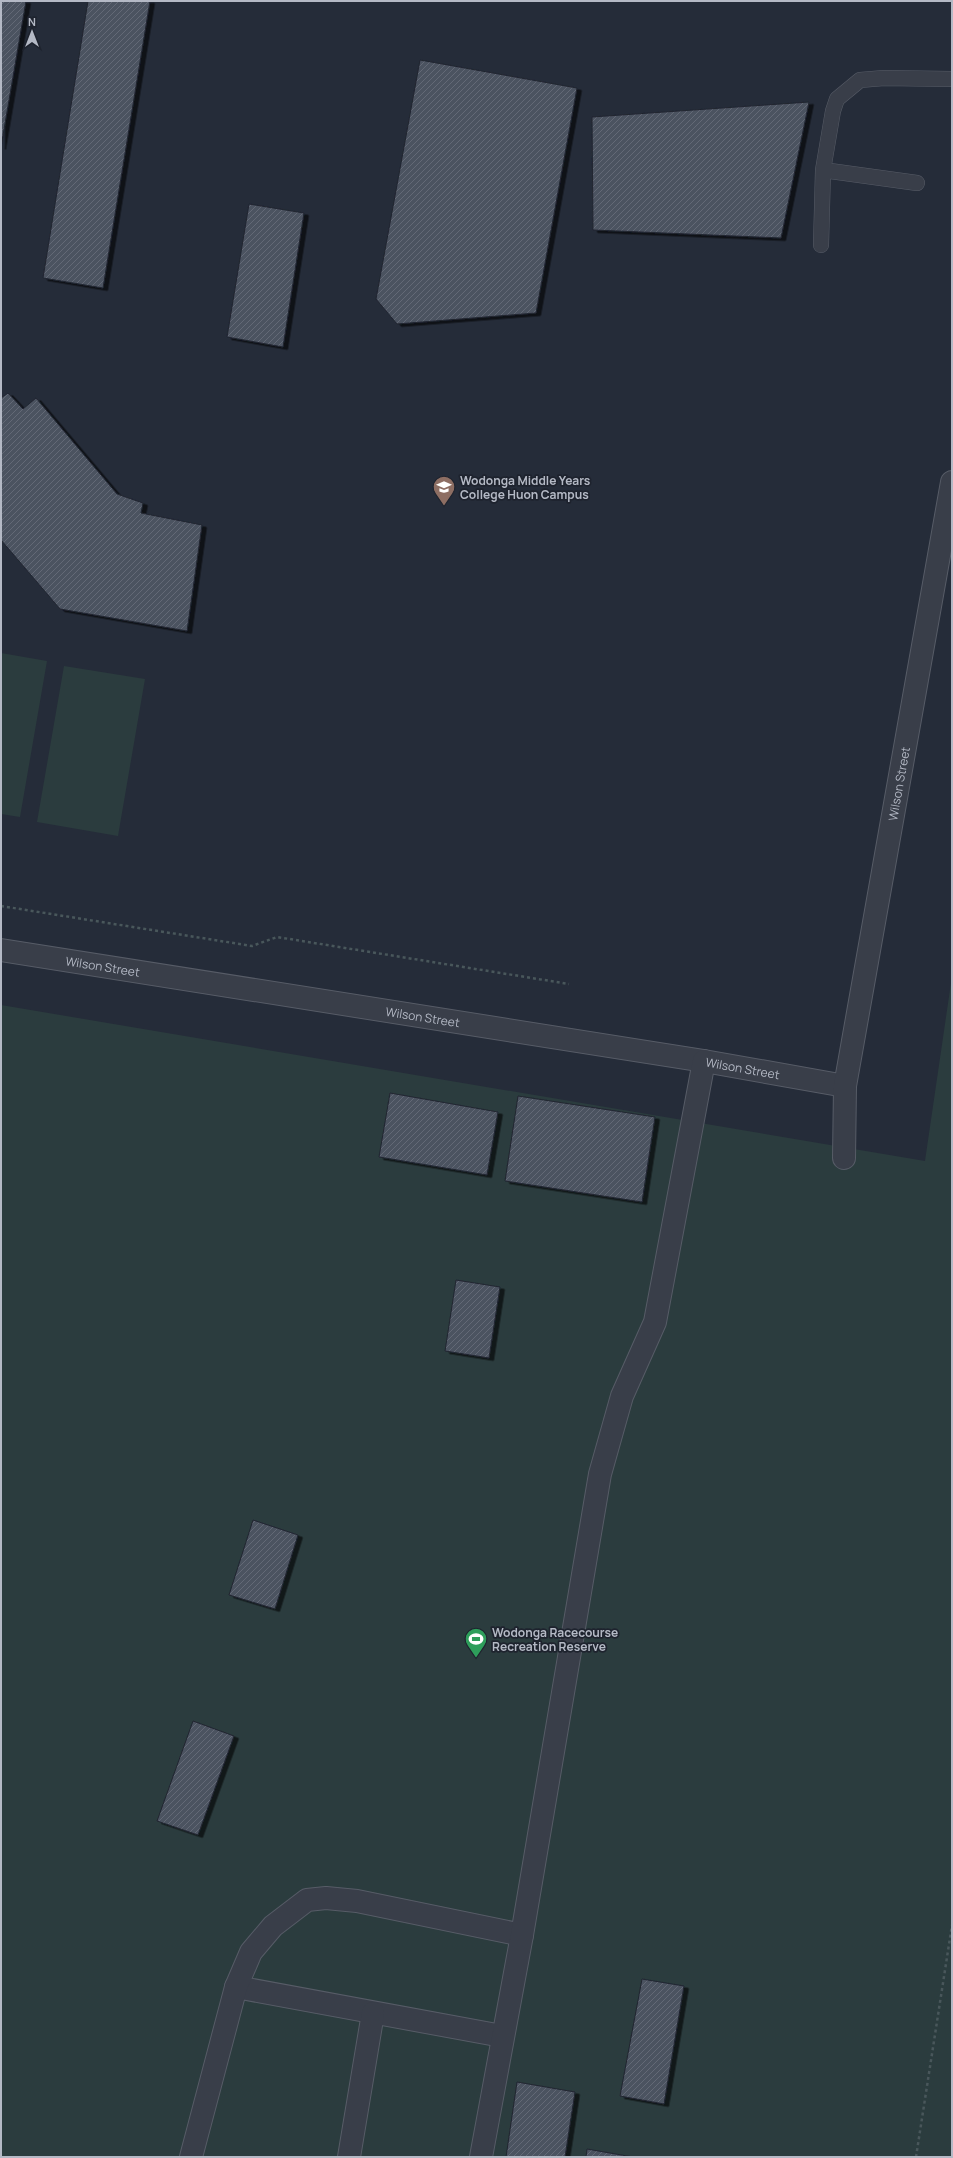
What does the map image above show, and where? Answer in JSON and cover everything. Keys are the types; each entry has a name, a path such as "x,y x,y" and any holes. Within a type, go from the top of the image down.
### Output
{"street":[{"name":"Wilson Street","path":"844,1158 845,1086 952,482"},
{"name":"Wilson Street","path":"1,950 704,1061 845,1086"},
{"path":"481,2157 502,2036 522,1935 600,1474 622,1396 655,1322 704,1061"},
{"path":"191,2157 236,1987 251,1952 273,1926 307,1900 326,1898 357,1901 522,1935"},
{"path":"236,1987 502,2036"},
{"path":"349,2157 373,2013"}],"lane":[{"path":"821,245 823,170 832,111 837,99 860,80 884,78 952,79"},
{"path":"823,170 917,182"}],"path":[{"path":"1,906 252,946 277,937 569,984"},
{"path":"916,2157 952,1925"}],"shaded area":[{"path":"1,653 47,661 20,817 1,814"},
{"path":"64,666 145,679 118,836 37,822"},
{"name":"Wodonga Racecourse Recreation Reserve","path":"952,976 952,2157 1,2157 1,1005 925,1161"}],"building":[{"path":"1,1 26,1 1,147"},
{"path":"88,1 150,1 103,288 43,278"},
{"path":"420,60 577,88 536,313 397,324 376,299"},
{"path":"809,102 781,238 593,230 592,117"},
{"path":"249,204 304,213 283,347 227,337"},
{"path":"8,393 23,409 36,398 117,494 143,503 141,513 202,525 187,631 60,609 1,540 1,398"},
{"path":"390,1093 498,1112 487,1175 379,1157"},
{"path":"518,1096 655,1117 642,1202 505,1181"},
{"path":"456,1280 500,1287 489,1358 445,1351"},
{"path":"253,1520 298,1535 275,1609 229,1595"},
{"path":"193,1721 234,1736 198,1835 157,1821"},
{"path":"642,1979 684,1986 664,2104 620,2096"},
{"path":"517,2082 575,2092 565,2157 506,2157"},
{"path":"587,2149 633,2157 586,2157"}],"place":[{"name":"Wodonga Middle Years College Huon Campus","path":"444,506"},
{"name":"Wodonga Racecourse Recreation Reserve","path":"476,1658"}]}
